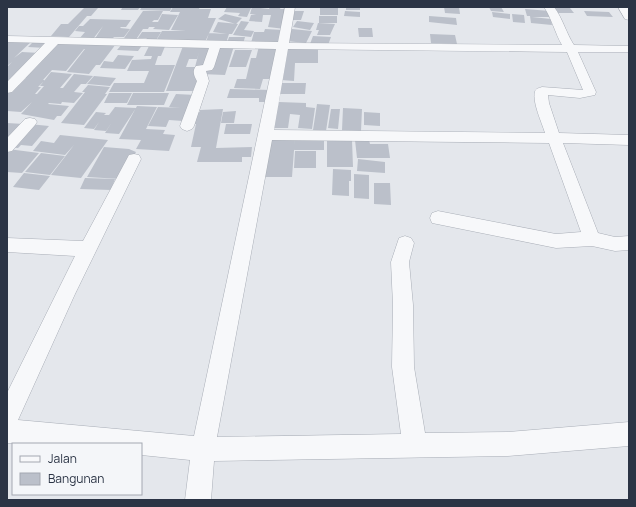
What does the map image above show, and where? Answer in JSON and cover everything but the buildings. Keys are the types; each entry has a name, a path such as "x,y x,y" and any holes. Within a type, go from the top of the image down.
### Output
{"street":[{"path":"198,500 203,449 284,46 290,7"},
{"path":"549,7 569,48 575,56 590,92 587,94 554,91 540,92 542,103 554,138 592,239"},
{"path":"622,7 629,17"},
{"path":"7,39 284,46 629,49"},
{"path":"7,89 55,40"},
{"path":"187,126 203,80 200,75 200,69 208,67 216,44"},
{"path":"7,147 30,122"},
{"path":"266,134 629,140"},
{"path":"7,418 67,289 134,159"},
{"path":"438,218 556,241 592,239 615,244 629,243"},
{"path":"405,243 400,262 403,305 403,367 415,445"},
{"path":"7,245 88,249"},
{"path":"7,431 138,443"},
{"path":"142,443 203,449 508,444 629,434"}]}
